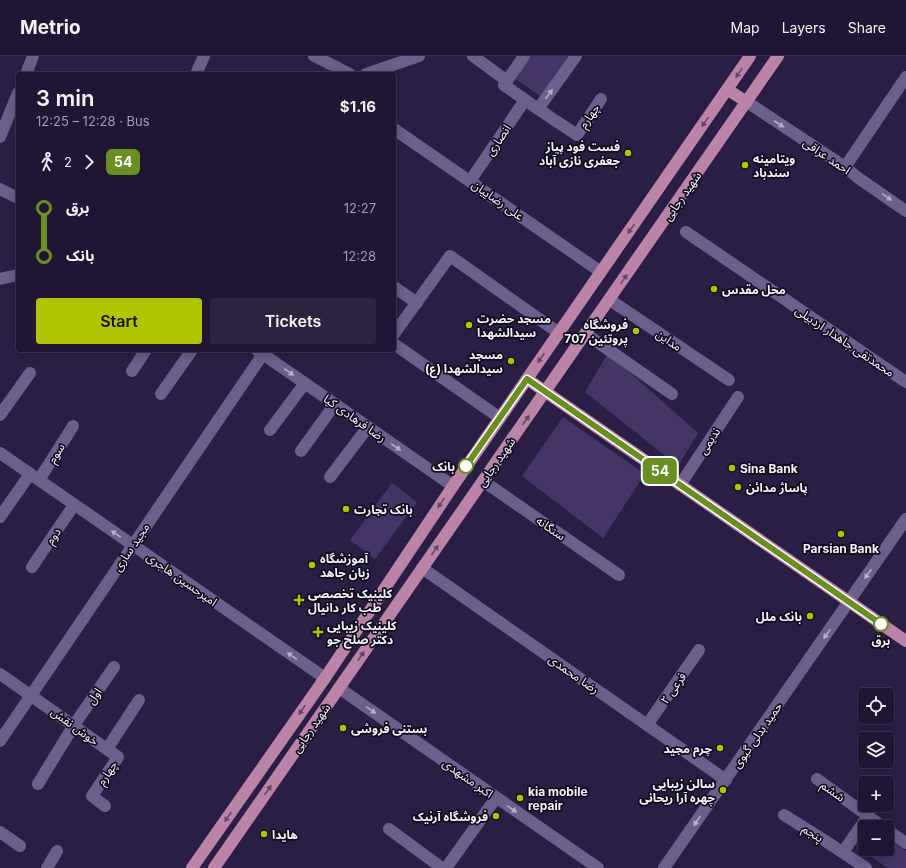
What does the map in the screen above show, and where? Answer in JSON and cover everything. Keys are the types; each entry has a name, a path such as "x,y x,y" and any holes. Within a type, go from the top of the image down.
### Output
{"main road":[{"name":"شهید رجایی","path":"192,868 324,678 453,486 728,90 750,56"},
{"name":"شهید رجایی","path":"214,868 610,300 778,56"},
{"path":"728,90 747,102"},
{"path":"527,379 906,642"},
{"path":"324,678 339,688"}],"street":[{"path":"27,72 33,56"},
{"path":"197,72 204,56"},
{"path":"314,56 346,72"},
{"path":"372,72 419,56"},
{"path":"473,56 507,81"},
{"path":"524,56 504,85 538,109 576,56"},
{"path":"845,167 906,77"},
{"path":"0,137 16,98"},
{"name":"چهارم","path":"538,109 577,135 601,99"},
{"name":"انصاری","path":"470,181 525,100"},
{"name":"احمد عراقی","path":"747,102 845,167 906,211"},
{"name":"علی رضاییان","path":"396,130 601,272"},
{"path":"0,189 16,197"},
{"name":"محمدتقی جاهدار اردبیلی","path":"686,232 906,382"},
{"path":"396,331 450,256 559,333"},
{"path":"0,279 16,275"},
{"path":"396,288 417,303"},
{"name":"مداین","path":"610,300 729,380"},
{"path":"586,334 672,394"},
{"path":"396,345 500,418"},
{"path":"132,371 145,352"},
{"path":"161,394 191,352"},
{"name":"رضا فرهادی کیا","path":"260,352 453,486"},
{"name":"مجید ساری","path":"0,741 133,545 260,352"},
{"path":"0,415 30,373"},
{"path":"270,430 304,383"},
{"name":"ندیمی","path":"680,485 738,397"},
{"path":"300,451 335,404"},
{"name":"سوم","path":"34,477 73,426"},
{"path":"330,477 368,427"},
{"name":"امیرحسین هاجری","path":"0,454 324,678"},
{"path":"0,518 34,477"},
{"name":"سنگانه","path":"483,481 619,575"},
{"name":"دوم","path":"32,567 74,505"},
{"name":"حمید بدلی گیوی","path":"664,868 906,519"},
{"name":"رضا محمدی","path":"422,568 726,780"},
{"name":"فرعی ۲","path":"647,725 699,650"},
{"name":"اول","path":"74,725 114,667"},
{"name":"خوش نقش","path":"0,674 118,757"},
{"name":"اکبر مشهدی","path":"339,688 598,868"},
{"path":"107,749 139,700"},
{"path":"38,784 74,725"},
{"name":"چهارم","path":"105,806 92,796 118,757"},
{"name":"ششم","path":"818,779 873,820"},
{"path":"446,868 496,798"},
{"name":"پنجم","path":"784,814 866,868"},
{"path":"843,852 868,816"},
{"path":"389,829 442,868"},
{"path":"0,832 20,846"},
{"path":"894,835 906,843"},
{"path":"47,868 57,851"}],"shaded area":[{"path":"528,56 568,56 540,96 513,77"},
{"path":"608,353 698,433 678,466 585,392"},
{"path":"563,417 645,474 603,538 522,476"},
{"path":"392,483 417,502 375,559 350,540"},
{"path":"894,843 906,851 906,868 888,868 870,856 894,856"}],"bus line":[{"name":"54","path":"466,466 527,379 881,624"}],"place":[{"name":"فست فود پیاز جعفری نازی آباد","path":"628,153"},
{"name":"ویتامینه سندباد","path":"745,165"},
{"name":"محل مقدس","path":"714,289"},
{"name":"مسجد حضرت سیدالشهدا","path":"469,325"},
{"name":"فروشگاه پروتئین 707","path":"636,331"},
{"name":"مسجد سیدالشهدا (ع)","path":"511,361"},
{"name":"بانک","path":"466,466"},
{"name":"Sina Bank","path":"732,468"},
{"name":"پاساژ مدائن","path":"738,487"},
{"name":"بانک تجارت","path":"346,509"},
{"name":"Parsian Bank","path":"841,534"},
{"name":"آموزشگاه زبان جاهد","path":"312,565"},
{"name":"کلینیک تخصصی طب کار دانیال","path":"299,600"},
{"name":"بانک ملل","path":"810,616"},
{"name":"برق","path":"881,624"},
{"name":"کلینیک زیبایی دکتر صلح جو","path":"318,632"},
{"name":"بستنی فروشی","path":"343,728"},
{"name":"چرم مجید","path":"720,748"},
{"name":"سالن زیبایی چهره آرا ریحانی","path":"723,790"},
{"name":"kia mobile repair","path":"520,798"},
{"name":"فروشگاه آرنیک","path":"496,816"},
{"name":"هایدا","path":"264,834"}]}
